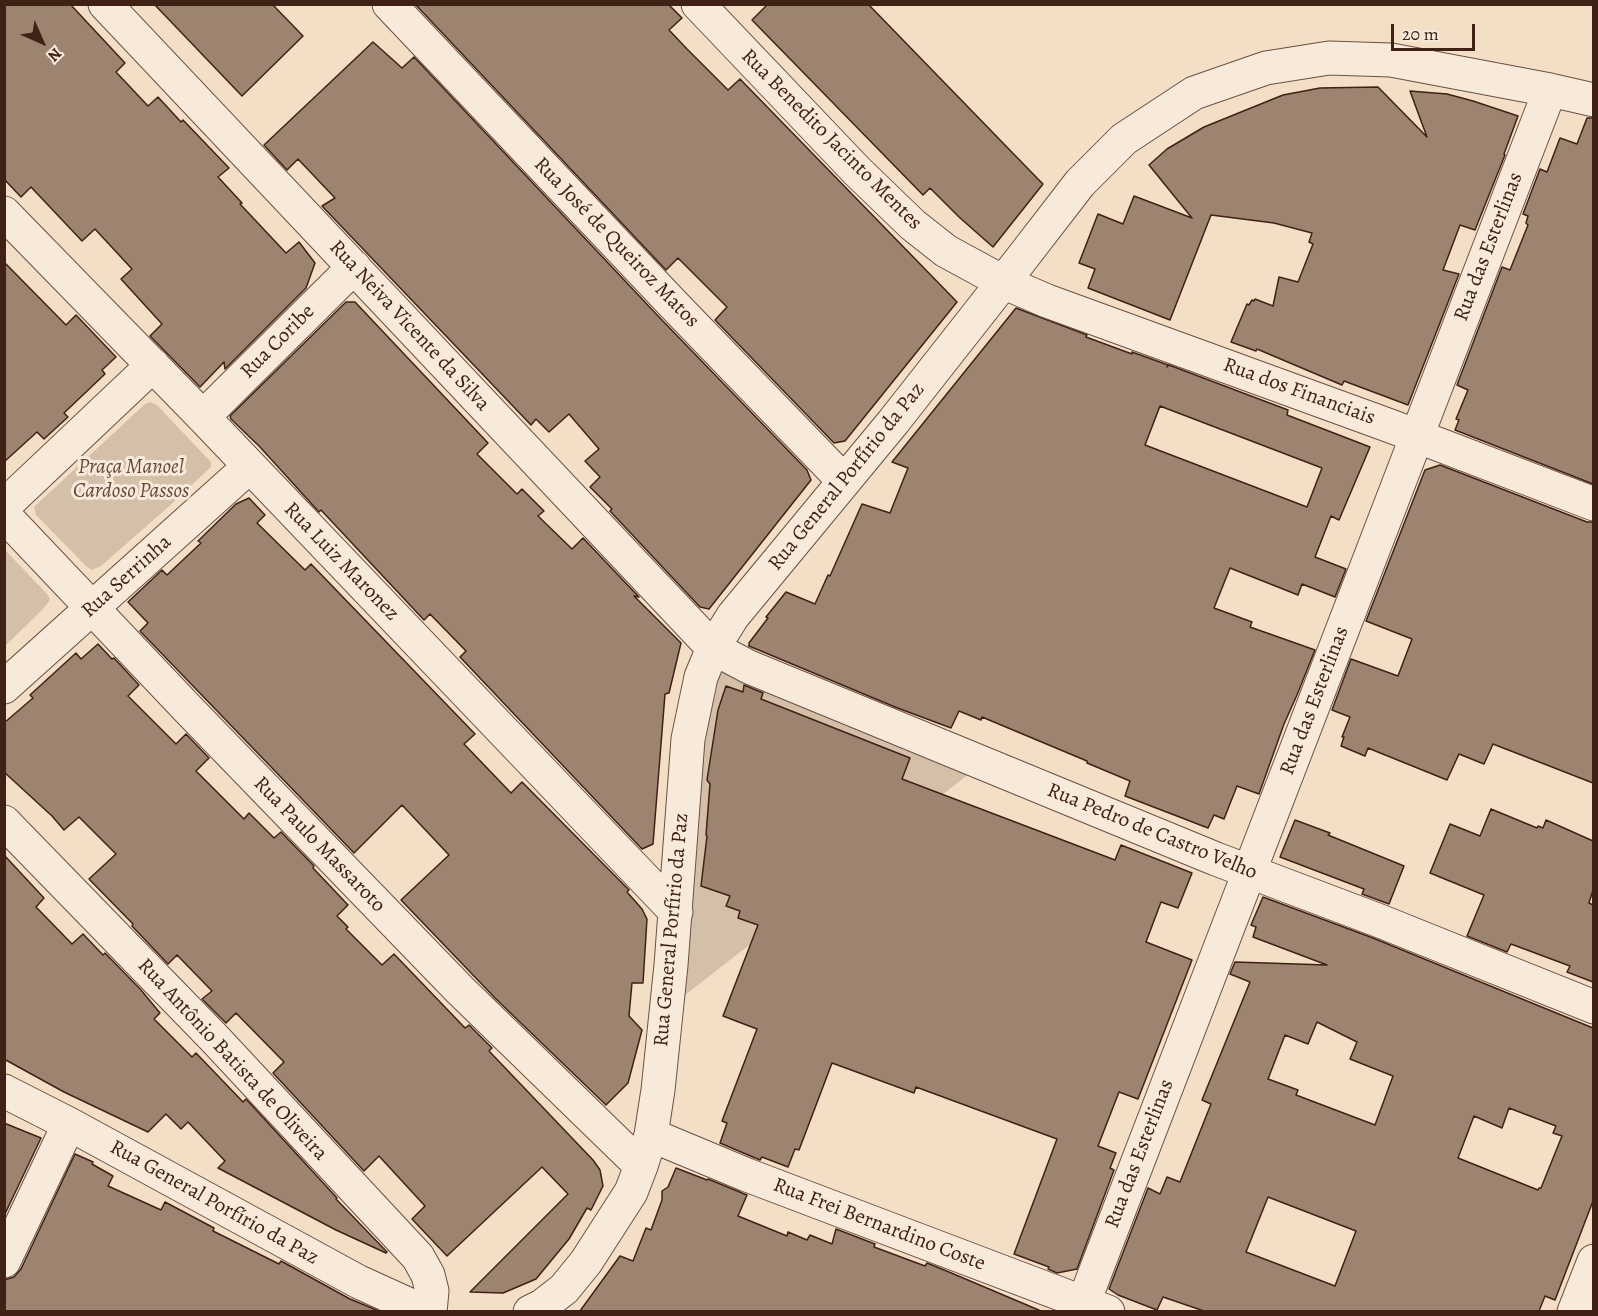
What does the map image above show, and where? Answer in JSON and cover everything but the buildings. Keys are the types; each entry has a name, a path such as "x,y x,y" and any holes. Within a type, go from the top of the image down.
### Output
{"street":[{"name":"Rua Neiva Vicente da Silva","path":"105,4 713,648"},
{"name":"Rua José de Queiroz Matos","path":"389,4 844,481"},
{"name":"Rua Benedito Jacinto Mentes","path":"698,4 857,171 913,225 946,251 1003,282"},
{"name":"Rua General Porfírio da Paz","path":"539,1310 564,1289 586,1262 631,1192 651,1135 666,1021 688,739 701,677 713,648 733,616 894,421 1080,183 1124,140 1194,93 1266,68 1329,58 1391,60 1593,100"},
{"name":"Rua das Esterlinas","path":"1090,1308 1249,871 1550,90"},
{"name":"Rua Luiz Maronez","path":"4,213 203,417 675,912"},
{"name":"Rua Coribe","path":"203,417 354,267"},
{"name":"Rua dos Financiais","path":"1003,282 1047,301 1417,436 1593,504"},
{"path":"4,506 153,365"},
{"name":"Rua Serrinha","path":"4,687 250,466"},
{"name":"Rua Paulo Massaroto","path":"4,515 179,700 460,990 641,1166"},
{"name":"Rua Pedro de Castro Velho","path":"713,648 749,667 834,702 1249,871 1593,1007"},
{"name":"Rua Antônio Batista de Oliveira","path":"4,822 216,1040 418,1257 428,1275 432,1291 428,1311"},
{"name":"Rua General Porfírio da Paz","path":"4,1091 359,1282 428,1311"},
{"path":"4,1261 69,1124"},
{"name":"Rua Frei Bernardino Coste","path":"651,1135 747,1175 1090,1308"},
{"path":"1574,1311 1593,1261"}],"green space":[{"name":"Praça Manoel Cardoso Passos","path":"150,402 157,405 211,462 211,467 101,566 92,570 36,515 34,507 145,404"},
{"path":"5,550 48,595 50,600 5,646"},
{"path":"713,648 983,763 667,1009"}]}
